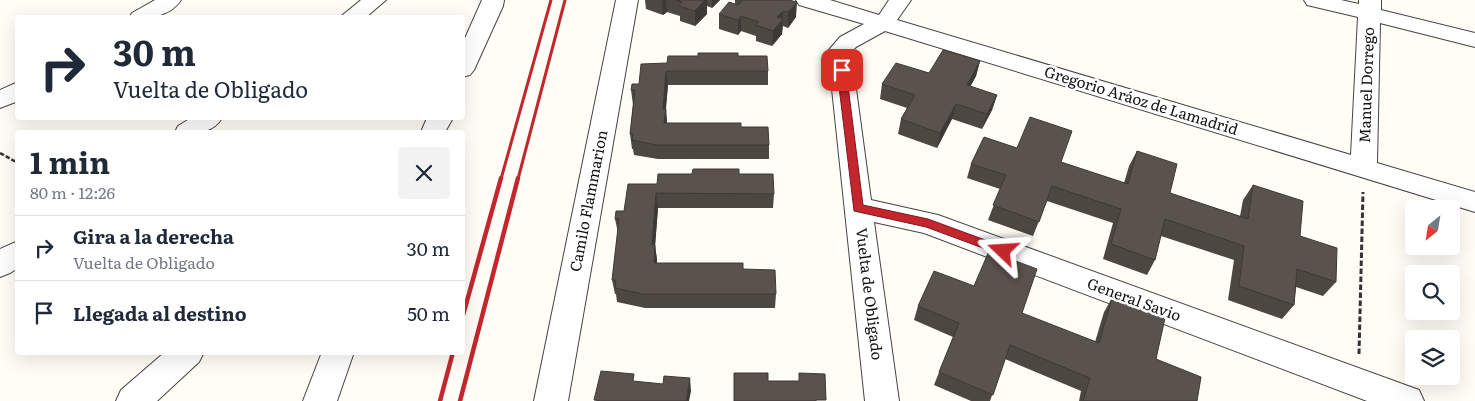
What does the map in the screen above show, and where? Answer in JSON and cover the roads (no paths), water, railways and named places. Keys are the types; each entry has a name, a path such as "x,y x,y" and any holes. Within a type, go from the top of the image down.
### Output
{"street":[{"path":"145,15 170,0"},
{"path":"354,15 375,0"},
{"path":"465,64 492,6 493,0"},
{"name":"Camilo Flammarion","path":"551,401 627,0"},
{"name":"Gregorio Aráoz de Lamadrid","path":"807,0 885,22 1475,202"},
{"path":"885,22 900,0"},
{"path":"1314,0 1370,7 1475,40"},
{"name":"Manuel Dorrego","path":"1364,169 1370,7"},
{"name":"Vuelta de Obligado","path":"882,401 839,50 848,42 885,22"},
{"path":"0,100 15,92"},
{"path":"190,130 206,120"},
{"name":"General Savio","path":"858,208 928,223 1407,401"},
{"path":"0,265 15,254"},
{"path":"133,401 185,355"},
{"path":"320,401 337,355"}],"railway":[{"path":"501,179 551,0"},
{"path":"518,179 565,0"},
{"path":"465,308 501,178"},
{"path":"460,401 518,178"},
{"path":"440,401 452,355"}]}
